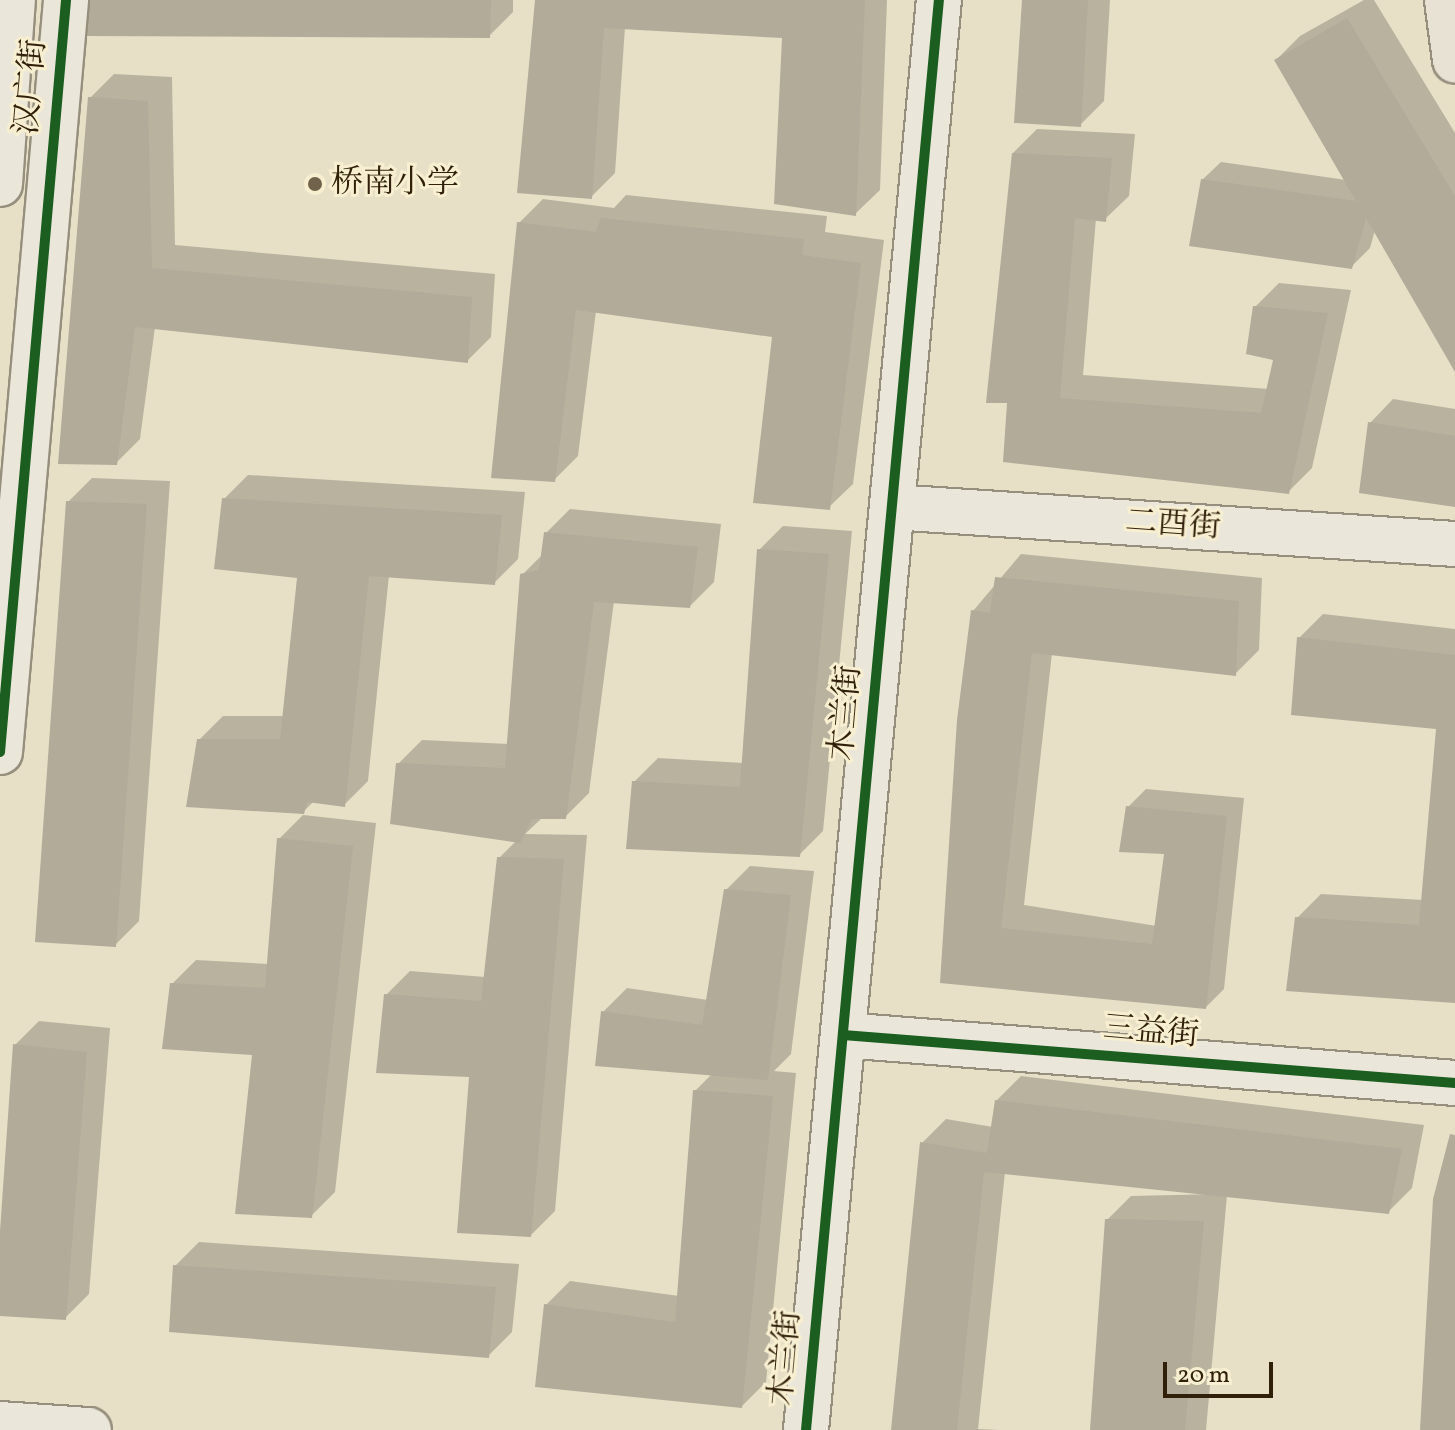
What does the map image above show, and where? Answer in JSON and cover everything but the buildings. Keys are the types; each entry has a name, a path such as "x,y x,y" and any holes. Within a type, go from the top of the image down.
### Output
{"main road":[{"path":"1447,0 1455,60"}],"street":[{"name":"汉广街","path":"0,184 13,0"},
{"name":"汉广街","path":"0,752 66,0"},
{"name":"木兰街","path":"806,1430 939,0"},
{"name":"二酉街","path":"892,507 1455,544"},
{"name":"三益街","path":"843,1035 1455,1083"},
{"path":"0,1424 89,1430"}],"cycle path":[{"path":"0,752 66,0"},
{"path":"806,1430 939,0"},
{"path":"843,1035 1455,1083"}],"place":[{"name":"桥南小学","path":"315,184"}]}
